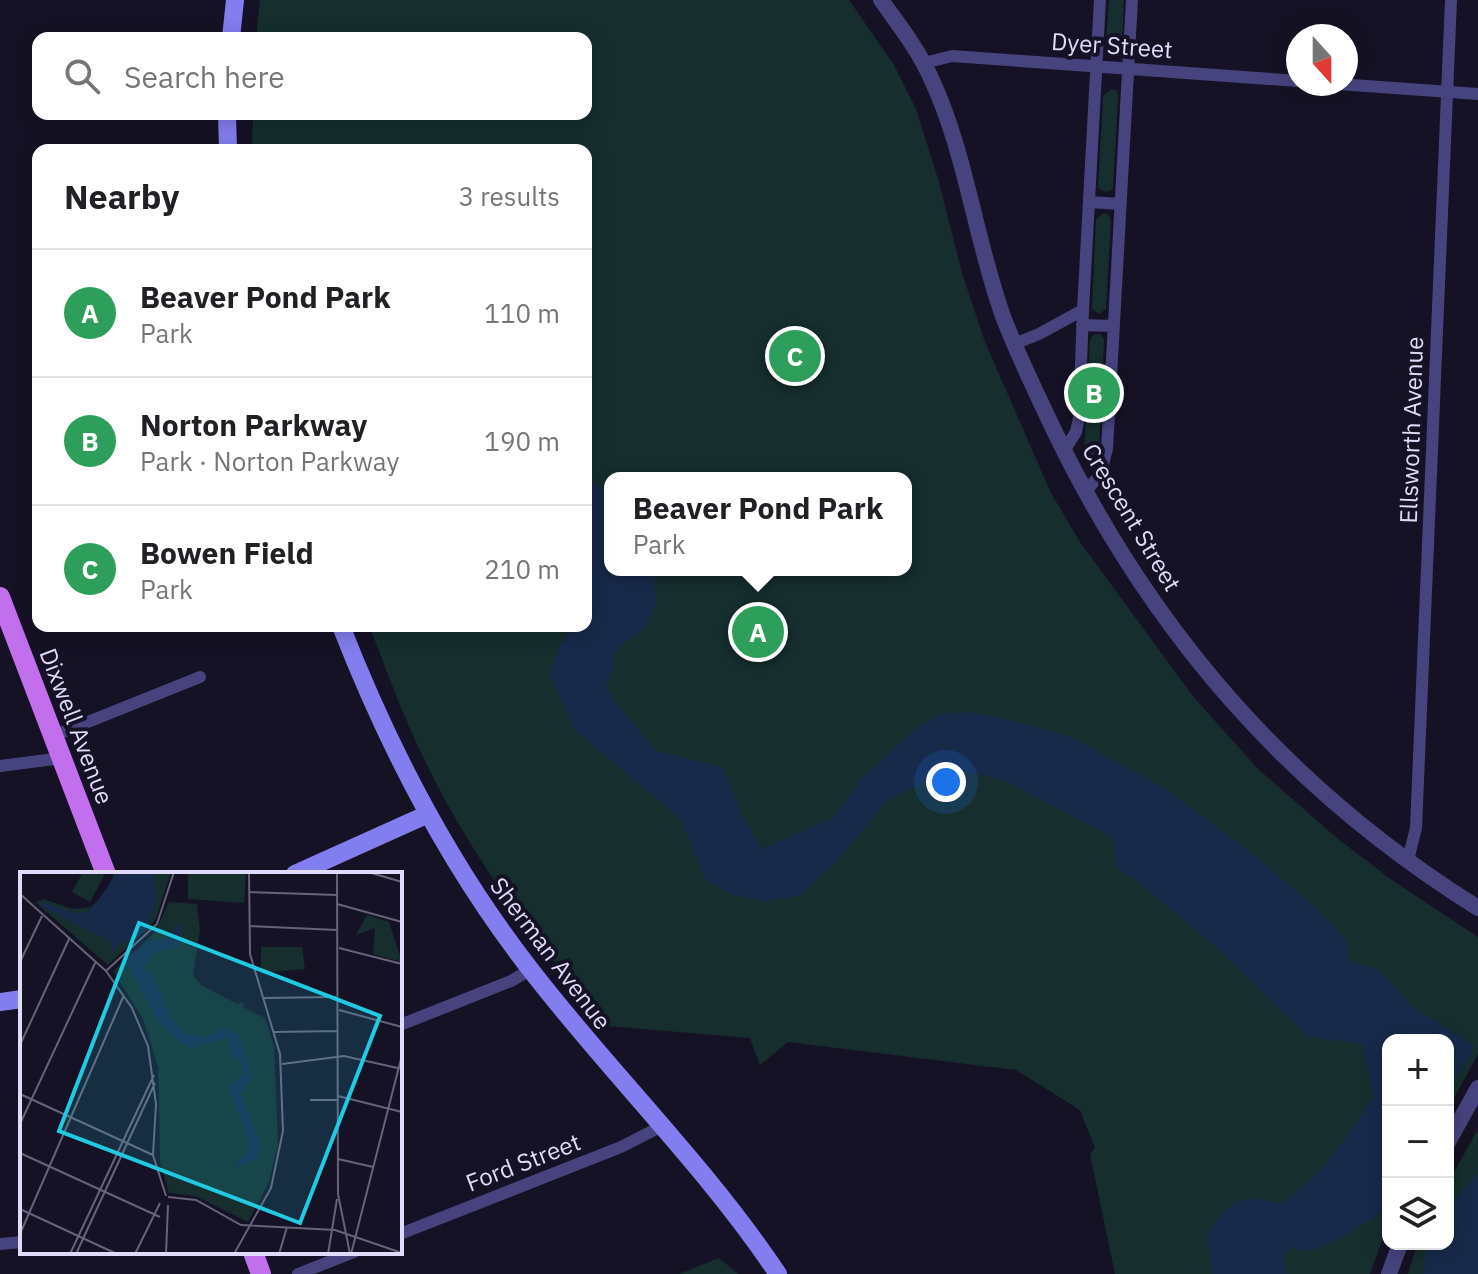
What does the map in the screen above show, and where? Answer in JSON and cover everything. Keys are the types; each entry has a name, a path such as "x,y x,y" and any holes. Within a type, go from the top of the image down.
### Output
{"main road":[{"path":"232,32 235,0"},
{"path":"227,120 228,144"},
{"name":"Dixwell Avenue","path":"0,597 105,872"},
{"name":"Sherman Avenue","path":"344,632 426,815 480,901 530,970 728,1206 778,1274"},
{"path":"299,872 426,815"},
{"path":"0,1002 20,999"},
{"path":"254,1254 261,1274"}],"street":[{"name":"Crescent Street","path":"881,0 924,63 951,128 988,267 1014,344 1085,492 1131,570 1209,677 1264,736 1338,807 1478,908"},
{"path":"1064,451 1076,432 1079,418 1100,0"},
{"path":"1085,492 1105,465 1132,0"},
{"name":"Ellsworth Avenue","path":"1408,860 1416,828 1451,0"},
{"name":"Dyer Street","path":"924,63 952,56 1286,80"},
{"path":"1358,85 1478,94"},
{"path":"1089,202 1120,204"},
{"path":"1014,344 1083,310"},
{"path":"1082,325 1113,326"},
{"path":"53,736 200,677"},
{"path":"0,766 62,758"},
{"path":"402,1024 511,981 530,970"},
{"path":"1454,1131 1478,1088"},
{"name":"Ford Street","path":"402,1233 621,1147 660,1127"},
{"path":"0,1244 20,1242"},
{"path":"1389,1274 1398,1250"},
{"path":"298,1274 349,1254"}],"green space":[{"path":"260,0 849,0 894,65 916,109 939,182 962,273 985,342 1051,493 1080,542 1192,695 1257,768 1338,839 1392,880 1478,937 1478,1054 1454,1098 1454,1034 1382,1034 1382,1241 1370,1274 1115,1274 1090,1154 1095,1148 1080,1110 1016,1070 788,1042 760,1065 750,1038 607,1026 502,892 456,820 436,782 410,730 371,632 592,632 592,144 252,144 253,120 592,120 592,32 257,32"},
{"path":"1109,0 1124,0 1122,43 1118,46 1106,42"},
{"path":"1111,89 1117,90 1118,96 1113,189 1106,192 1098,188 1103,96"},
{"path":"1104,213 1111,220 1106,309 1099,314 1092,309 1096,219"},
{"path":"1100,334 1104,339 1099,454 1093,459 1084,454 1090,340 1093,335"},
{"path":"1478,1129 1478,1274 1408,1274 1415,1250 1454,1250 1454,1172"},
{"path":"719,1258 738,1274 679,1274"}],"water":[{"path":"592,480 604,491 604,576 655,576 657,602 644,629 624,643 613,657 615,664 606,686 656,751 723,767 742,814 762,849 834,818 861,779 918,727 942,714 970,712 1014,721 1073,738 1166,789 1252,853 1320,912 1346,940 1350,962 1378,969 1413,1007 1475,1046 1454,1081 1454,1034 1382,1034 1382,1212 1322,1247 1303,1251 1292,1246 1284,1255 1287,1274 1213,1274 1207,1234 1222,1214 1237,1202 1255,1199 1279,1204 1294,1194 1332,1156 1374,1097 1362,1044 1307,1036 1223,953 1136,880 1117,868 1113,837 1006,781 953,768 888,800 835,863 800,896 764,901 730,894 705,878 681,819 576,731 550,675 558,650 568,632 592,632"},
{"path":"1478,1173 1478,1274 1423,1274 1426,1250 1454,1250 1454,1201"}],"place":[{"name":"Bowen Field","path":"795,356"},
{"name":"Norton Parkway","path":"1094,393"},
{"name":"Beaver Pond Park","path":"758,632"}]}
